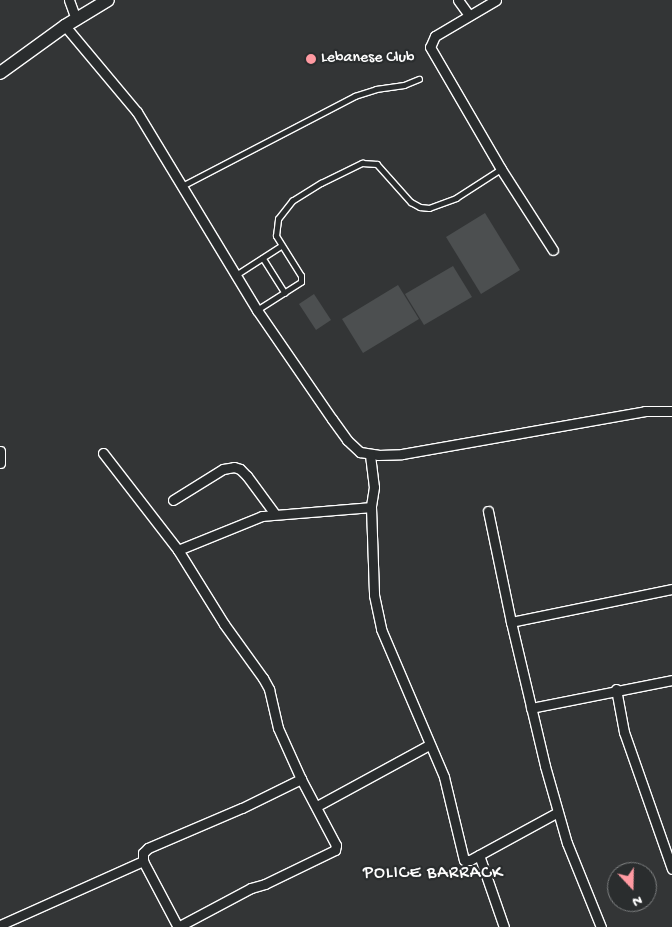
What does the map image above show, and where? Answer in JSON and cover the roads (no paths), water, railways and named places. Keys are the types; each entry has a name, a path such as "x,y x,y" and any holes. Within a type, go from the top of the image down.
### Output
{"street":[{"path":"69,0 71,23 137,112 257,310 347,440 360,452 370,455 402,454 645,411 671,414"},
{"path":"0,73 71,23 108,0"},
{"path":"458,0 468,15"},
{"path":"496,0 435,36 430,47 501,169 553,250"},
{"path":"0,451 0,463"},
{"path":"103,453 178,550 224,624 266,684 278,728 301,779 336,845 335,850 265,884 251,888 178,927 143,861 143,853 148,848 242,808 301,779"},
{"path":"370,455 374,488 371,507 374,594 381,629 444,778 464,860 470,860 558,812"},
{"path":"173,500 223,468 234,467 240,469 247,476 276,514"},
{"path":"178,550 262,516 371,507"},
{"path":"488,511 511,622 558,812 567,843 601,927"},
{"path":"511,622 672,589"},
{"path":"531,708 616,689 672,680"},
{"path":"616,689 624,732 671,864"},
{"path":"317,806 430,745"},
{"path":"479,855 504,927"},
{"path":"0,925 143,861"}],"lane":[{"path":"182,186 355,96 376,89 404,85 419,79"},
{"path":"257,310 297,286 302,279 276,236 276,227 284,208 313,187 348,168 362,163 377,164 410,202 420,207 429,208 456,198 501,169"},
{"path":"236,275 281,246"},
{"path":"263,258 285,293"}],"place":[{"name":"Lebanese Club","path":"311,59"}],"district":[{"name":"POLICE BARRACK","path":"433,874"}]}
